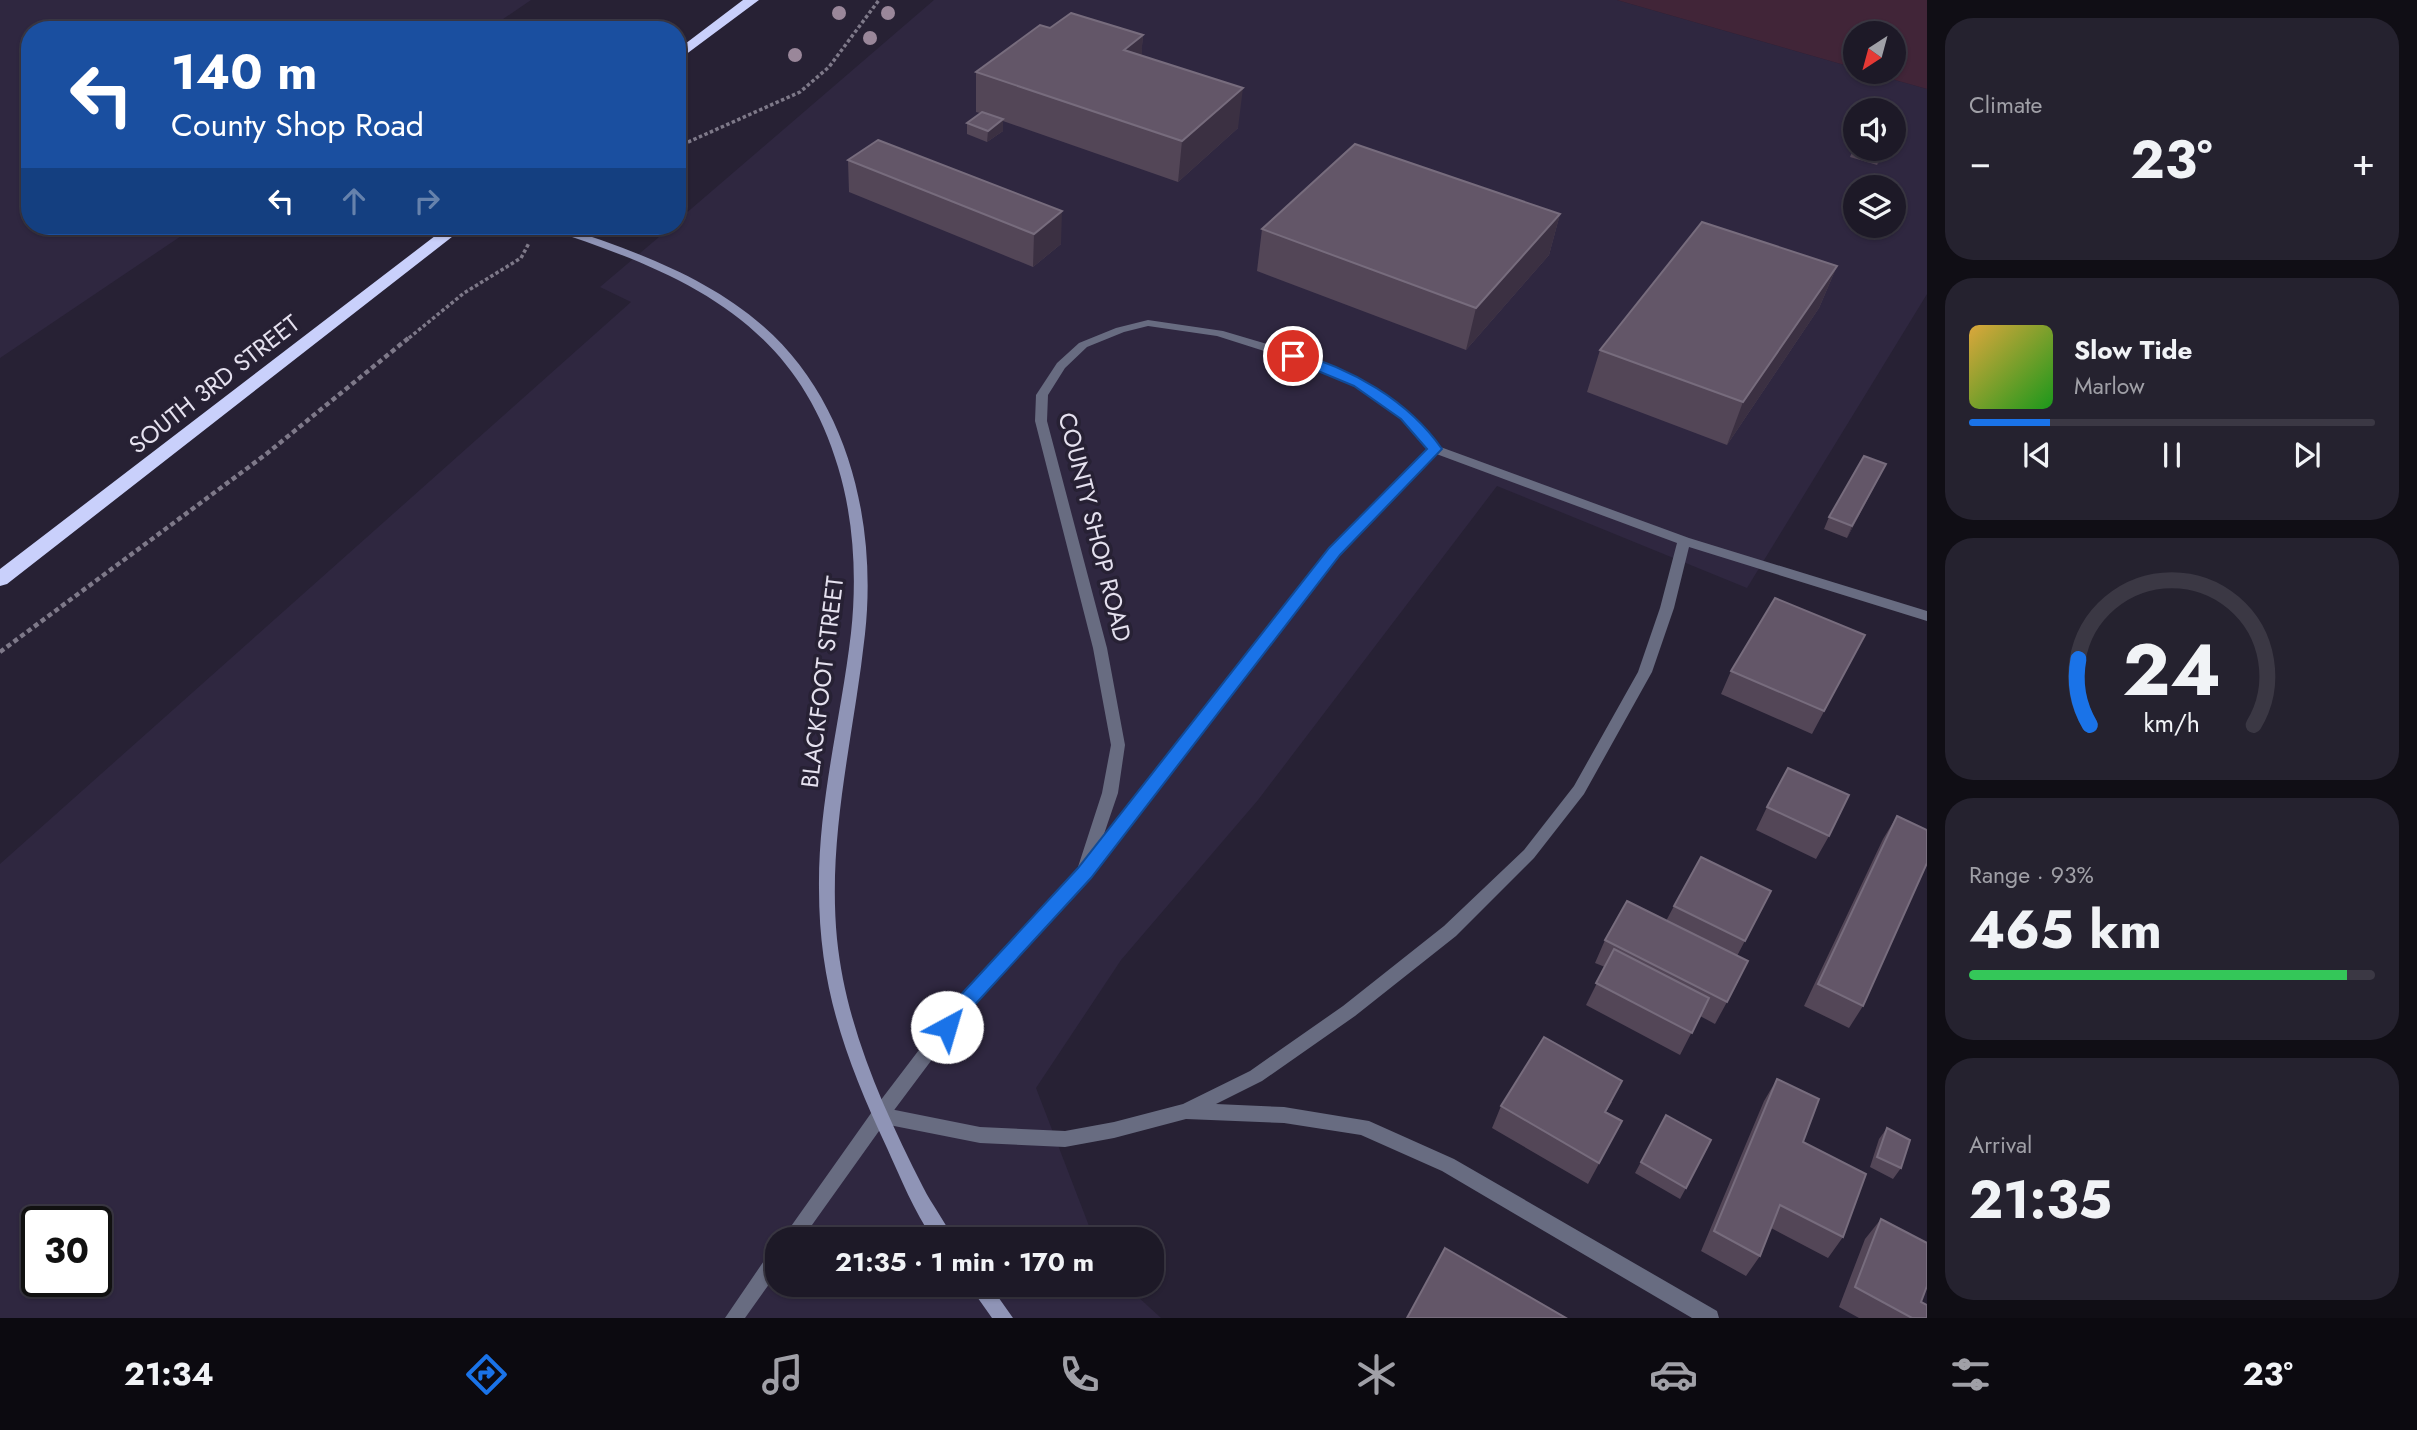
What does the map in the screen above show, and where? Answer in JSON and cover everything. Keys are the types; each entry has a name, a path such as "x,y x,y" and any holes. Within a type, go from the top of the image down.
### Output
{"highway":[{"path":"686,50 752,0"},
{"name":"SOUTH 3RD STREET","path":"0,579 446,235"}],"street":[{"name":"BLACKFOOT STREET","path":"577,235 665,269 730,307 781,350 815,398 838,444 853,500 861,555 859,629 828,840 829,945 846,1031 880,1115 935,1227"},
{"name":"COUNTY SHOP ROAD","path":"800,1227 963,1005 1084,873 1334,552 1435,449 1406,416 1359,383 1293,356 1219,333 1148,323 1120,330 1083,345 1061,366 1042,395 1041,421 1100,648 1118,744 1110,793 1084,873"},
{"path":"1435,449 1684,541 1927,616"},
{"path":"880,1115 980,1135 1065,1139 1114,1130 1186,1111 1256,1076 1349,1011 1450,931 1529,854 1579,790 1645,672 1667,608 1684,541"},
{"path":"1186,1111 1284,1115 1363,1127 1448,1165 1710,1318"},
{"path":"734,1318 765,1275"},
{"path":"987,1297 1004,1318"}],"path":[{"path":"686,143 800,92 829,67 879,0"},
{"path":"0,652 265,455 464,293 496,271 522,258 533,236"}],"shaded area":[{"path":"0,0 531,0 500,21 21,21 21,235 183,235 0,358"},
{"path":"934,0 1617,0 1843,65 1843,84 1906,83 1927,89 1927,294 1747,588 1497,486 1258,800 1121,960 1036,1088 1089,1227 765,1227 765,1297 1138,1297 1161,1318 0,1318 0,864 631,302 600,287 661,235 686,235 686,213"},
{"path":"1617,0 1927,0 1927,89 1906,83 1906,21 1843,21 1843,65"}],"building":[{"path":"1071,13 1143,35 1124,50 1243,88 1182,141 976,72 1040,25 1050,28"},
{"path":"982,112 1003,119 988,131 967,123"},
{"path":"878,140 1062,211 1034,234 848,160"},
{"path":"1355,144 1560,214 1476,308 1262,229"},
{"path":"1702,222 1837,266 1743,402 1600,350"},
{"path":"1864,456 1886,464 1852,526 1829,517"},
{"path":"1775,598 1865,635 1824,711 1731,671"},
{"path":"1788,768 1849,795 1829,836 1767,807"},
{"path":"1897,816 1927,830 1927,863 1863,1006 1818,984"},
{"path":"1701,857 1771,891 1745,941 1674,906"},
{"path":"1627,901 1748,961 1727,1002 1605,940"},
{"path":"1614,949 1709,998 1692,1033 1596,983"},
{"path":"1544,1037 1622,1081 1605,1112 1622,1121 1599,1163 1501,1106"},
{"path":"1777,1079 1819,1099 1803,1142 1866,1174 1843,1237 1780,1205 1760,1256 1714,1231"},
{"path":"1666,1115 1711,1140 1686,1188 1641,1162"},
{"path":"1887,1128 1910,1140 1901,1168 1877,1157"},
{"path":"1881,1219 1927,1243 1927,1286 1921,1302 1927,1305 1927,1318 1912,1318 1855,1287"},
{"path":"1445,1248 1566,1318 1407,1318"}],"route":[{"path":"947,1027 963,1005 1014,953 1084,873 1334,552 1376,506 1435,449 1406,416 1359,383 1293,356"}]}
